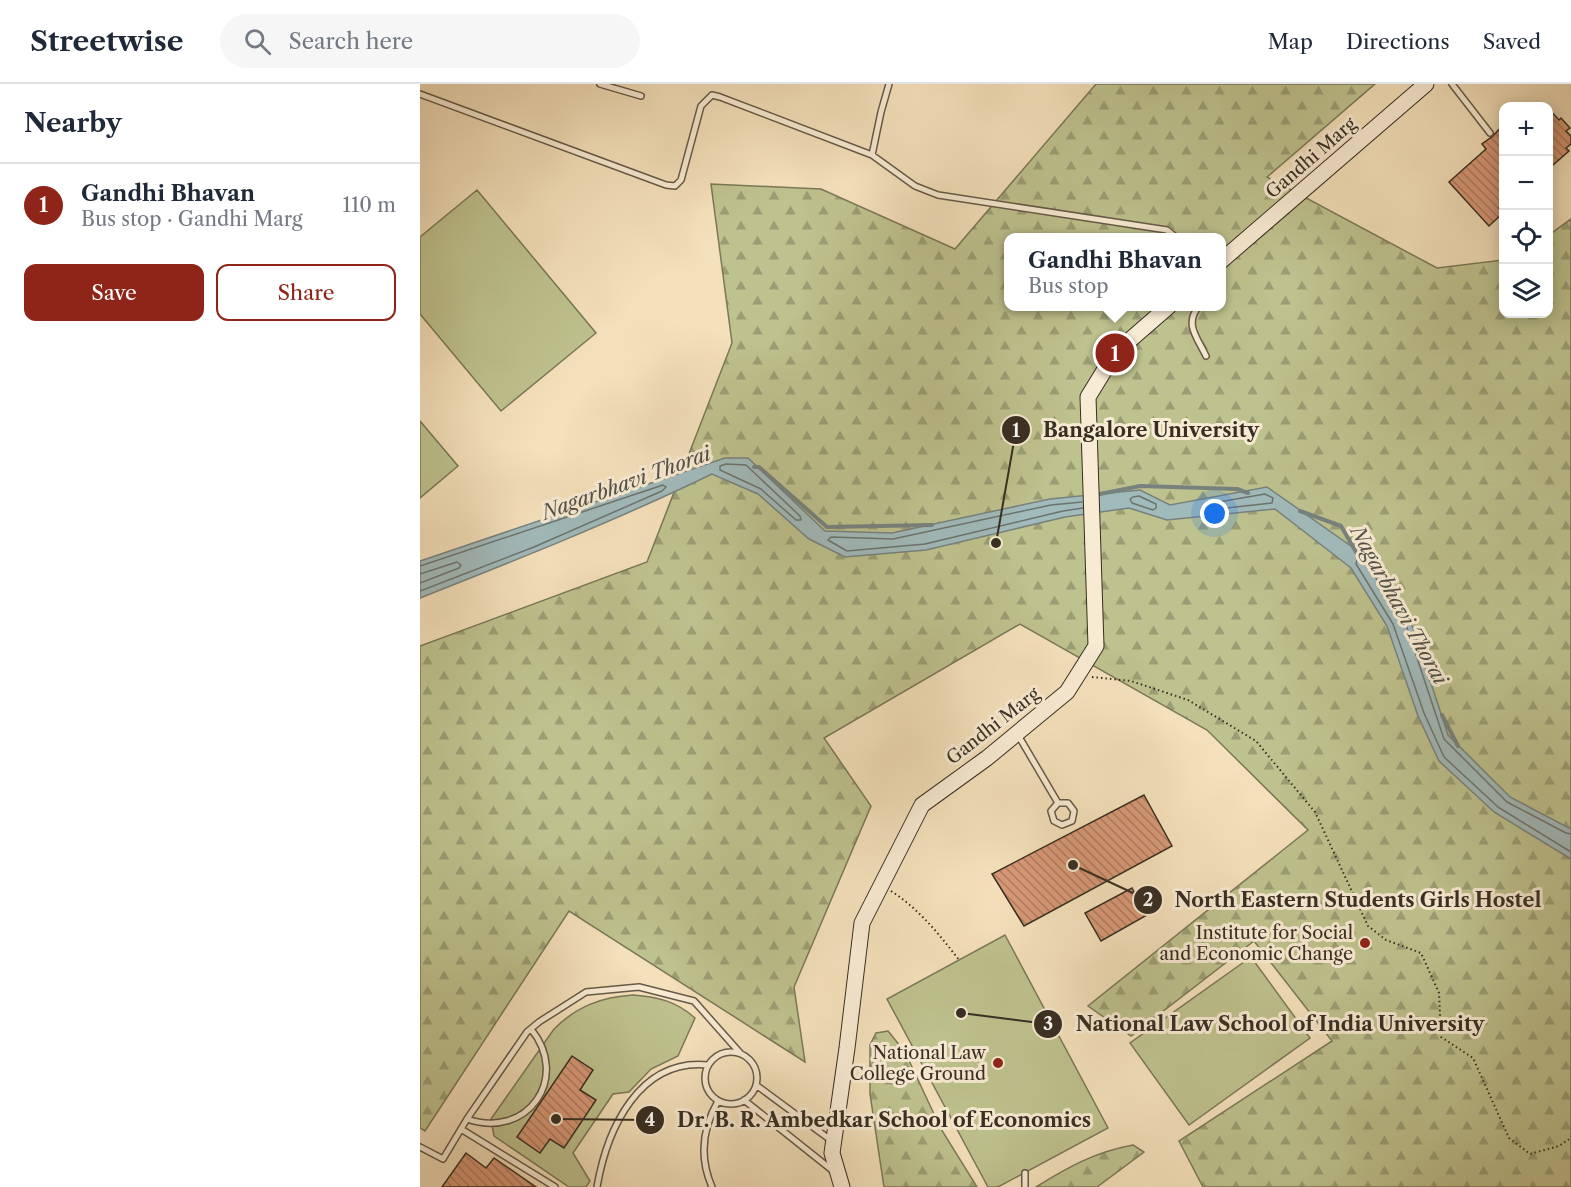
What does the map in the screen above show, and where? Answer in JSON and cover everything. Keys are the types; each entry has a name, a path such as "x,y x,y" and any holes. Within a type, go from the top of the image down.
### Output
{"main road":[{"name":"Gandhi Marg","path":"1226,257 1426,84"},
{"name":"Gandhi Marg","path":"840,1181 832,1153 848,1048 862,923 922,805 987,758 1067,692 1096,646 1088,398 1115,353 1162,311"}],"lane":[{"path":"600,84 641,96"},
{"path":"872,155 881,112 890,84"},
{"path":"1452,84 1490,133"},
{"path":"420,94 666,185 675,186 681,180 701,106 712,95 872,155 915,186 938,195 1167,230 1171,233"},
{"path":"1195,311 1191,323 1206,356"},
{"path":"1017,734 1058,803"},
{"path":"1058,803 1068,803 1074,811 1072,821 1062,825 1053,821 1051,811 1058,803"},
{"path":"420,1147 443,1159 467,1119 531,1029 586,992 639,987 694,1001 741,1054 752,1062 755,1068 756,1084 751,1094 734,1104 718,1101 710,1095 705,1082 708,1065 721,1054 728,1052 741,1054"},
{"path":"467,1119 486,1124 506,1122 525,1113 538,1098 546,1081 547,1062 542,1044 531,1029"},
{"path":"597,1187 614,1132 639,1091 654,1077 673,1068 708,1065"},
{"path":"756,1084 834,1142"},
{"path":"744,1100 840,1181"},
{"path":"712,1187 704,1164 704,1139 709,1119 718,1101"},
{"path":"461,1129 555,1187"},
{"path":"1025,1173 1025,1187"}],"path":[{"path":"1077,676 1131,681 1188,700 1256,741 1315,812 1368,926 1386,940 1421,953 1439,993 1441,1037 1473,1058 1509,1138 1530,1154 1558,1146 1571,1138"},
{"path":"881,885 907,901 959,960"}],"green space":[{"path":"1096,84 1375,84 1267,177 1437,268 1499,260 1499,318 1553,318 1553,232 1571,219 1571,1187 1203,1187 1179,1141 1332,1041 1254,941 1131,1036 1088,1006 1308,830 1207,730 1020,624 824,738 871,806 794,987 805,1062 569,911 425,1131 420,1128 420,646 647,562 732,343 711,184 821,189 955,249"},
{"path":"477,190 596,333 501,411 420,314 420,237"},
{"path":"420,421 458,466 420,498"},
{"name":"National Law College Ground","path":"1005,935 1108,1128 998,1187 988,1187 887,999"},
{"path":"1251,957 1310,1038 1189,1125 1130,1043"},
{"path":"633,995 666,1001 695,1018 678,1056 651,1069 629,1092 613,1094 573,1153 590,1181 586,1187 569,1187 494,1136 491,1119 554,1029 563,1021 590,1004"},
{"path":"888,1031 905,1052 941,1129 977,1187 884,1187 870,1094 870,1045 876,1033"},
{"path":"1133,1145 1144,1152 1097,1187 1036,1187 1082,1161"}],"water":[{"name":"Nagarbhavi Thorai","path":"725,458 748,458 825,531 892,533 1050,499 1140,490 1170,505 1267,487 1368,558 1407,610 1448,735 1510,797 1571,829 1571,859 1494,812 1439,761 1418,716 1387,626 1351,568 1275,509 1167,520 1129,508 1065,517 926,550 845,557 809,539 758,494 712,474 531,554 420,598 420,561"}],"building":[{"path":"1553,113 1570,128 1566,131 1571,136 1571,144 1566,148 1569,151 1553,165"},
{"path":"1499,129 1499,217 1489,226 1449,182 1486,149 1482,144"},
{"path":"1144,795 1172,846 1024,926 992,874"},
{"path":"1132,888 1147,915 1101,941 1085,913"},
{"path":"572,1056 593,1070 580,1090 596,1100 564,1148 550,1139 540,1153 517,1137"},
{"path":"466,1153 486,1168 494,1158 536,1187 442,1187"}],"waterway":[{"name":"Nagarbhavi Thorai","path":"754,467 759,467 827,527 932,525"},
{"name":"Nagarbhavi Thorai","path":"1095,495 1140,486 1237,489 1248,493"},
{"name":"Nagarbhavi Thorai","path":"1300,511 1341,526 1356,552"},
{"name":"Nagarbhavi Thorai","path":"1442,715 1458,746"}],"place":[{"name":"Gandhi Bhavan","path":"1115,353"},
{"name":"Bangalore University","path":"996,543"},
{"name":"North Eastern Students Girls Hostel","path":"1073,865"},
{"name":"Institute for Social and Economic Change","path":"1365,943"},
{"name":"National Law School of India University","path":"961,1013"},
{"name":"National Law College Ground","path":"998,1063"},
{"name":"Dr. B. R. Ambedkar School of Economics","path":"556,1119"}]}
